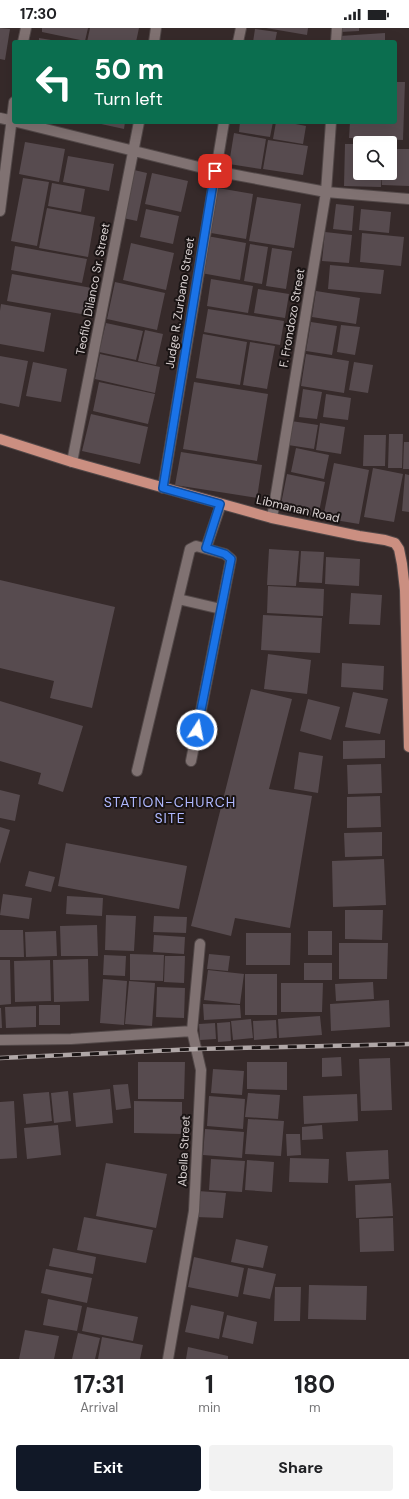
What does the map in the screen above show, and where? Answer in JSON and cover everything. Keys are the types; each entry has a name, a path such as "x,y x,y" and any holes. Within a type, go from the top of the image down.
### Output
{"main road":[{"name":"Libmanan Road","path":"0,439 72,462 272,518 394,543 399,549 404,590 409,747"}],"street":[{"path":"23,40 26,28"},
{"path":"154,40 156,28"},
{"path":"238,40 241,28"},
{"path":"336,40 337,28"},
{"path":"0,118 12,121"},
{"path":"0,211 14,124"},
{"path":"26,124 215,171 326,192 409,199"},
{"name":"Teofilo Dilanco Sr. Street","path":"72,462 139,124"},
{"name":"Judge R. Zurbano Street","path":"163,488 224,124"},
{"name":"F. Frondozo Street","path":"272,518 326,192 331,124"},
{"path":"206,548 220,504"},
{"path":"137,771 190,549 196,546 225,554 231,559 191,761"},
{"path":"178,599 221,608"},
{"name":"Abella Street","path":"168,1359 194,1211 201,1070 192,1031 200,944"},
{"path":"0,1040 71,1040 192,1031"}],"building":[{"path":"0,28 10,29 5,60 0,59"},
{"path":"42,28 88,28 85,40 42,32"},
{"path":"90,28 139,28 136,40 87,40"},
{"path":"266,28 308,28 307,35"},
{"path":"339,28 359,28 359,31 340,32"},
{"path":"255,29 277,32 275,40 253,40"},
{"path":"385,33 385,40 340,40 340,36"},
{"path":"39,38 51,40 39,40"},
{"path":"397,82 405,82 403,140 397,140 397,136 353,136 353,138 349,138 350,124 397,124"},
{"path":"101,124 125,124 124,129"},
{"path":"240,124 273,124 270,137 239,132"},
{"path":"276,124 296,124 306,126 303,144 273,139"},
{"path":"234,133 266,139 261,169 229,164"},
{"path":"268,140 308,146 303,175 263,169"},
{"path":"25,142 65,149 59,182 19,174"},
{"path":"345,144 353,144 353,180 382,180 381,187 344,186"},
{"path":"397,149 409,149 409,186 382,185 382,180 397,180"},
{"path":"68,156 114,164 109,191 63,182"},
{"path":"134,170 147,173 137,221 123,218"},
{"path":"152,173 188,181 181,212 145,204"},
{"path":"23,178 49,182 37,246 11,241"},
{"path":"52,183 85,189 81,212 48,206"},
{"path":"218,188 253,194 246,239 211,233"},
{"path":"257,197 301,204 294,248 249,241"},
{"path":"336,204 354,206 352,231 333,229"},
{"path":"47,208 95,217 88,257 39,248"},
{"path":"146,209 179,216 173,244 140,237"},
{"path":"361,209 391,212 389,233 359,230"},
{"path":"325,232 352,235 349,263 322,261"},
{"path":"362,233 404,237 401,266 360,262"},
{"path":"207,236 246,243 240,280 201,273"},
{"path":"131,243 174,253 166,290 123,280"},
{"path":"250,244 268,247 262,284 244,281"},
{"path":"15,246 87,259 82,283 11,270"},
{"path":"272,248 292,251 286,289 266,286"},
{"path":"330,265 384,270 381,294 328,289"},
{"path":"12,274 92,288 87,315 7,301"},
{"path":"211,279 253,286 248,313 207,306"},
{"path":"115,282 165,293 157,330 107,319"},
{"path":"258,289 289,294 285,318 254,313"},
{"path":"316,291 360,298 356,324 312,317"},
{"path":"1,304 51,313 44,352 0,344"},
{"path":"208,309 284,321 280,345 204,332"},
{"path":"311,322 337,326 332,355 306,351"},
{"path":"106,323 143,331 136,360 99,352"},
{"path":"341,325 360,327 355,355 337,352"},
{"path":"145,330 163,334 156,365 138,361"},
{"path":"203,334 247,342 240,385 196,378"},
{"path":"250,342 275,346 267,389 243,385"},
{"path":"100,354 160,367 155,393 95,379"},
{"path":"306,354 349,361 344,393 301,386"},
{"path":"0,356 28,361 19,407 0,403"},
{"path":"33,362 67,369 61,402 26,396"},
{"path":"354,362 373,365 368,393 349,390"},
{"path":"99,382 155,394 148,424 93,411"},
{"path":"194,382 268,394 257,461 183,449"},
{"path":"303,389 322,392 317,419 299,417"},
{"path":"326,394 351,398 348,420 323,417"},
{"path":"91,414 148,427 140,464 82,451"},
{"path":"291,421 318,425 314,449 288,445"},
{"path":"320,423 345,427 341,454 316,450"},
{"path":"389,434 403,434 402,468 388,468"},
{"path":"364,435 386,435 385,466 363,466"},
{"path":"404,442 409,442 409,469 403,469"},
{"path":"296,448 329,455 324,479 291,472"},
{"path":"181,452 262,465 257,498 175,485"},
{"path":"334,463 369,470 359,524 323,518"},
{"path":"373,468 403,474 394,522 364,517"},
{"path":"287,474 325,482 318,517 280,509"},
{"path":"405,474 409,475 409,512 402,511"},
{"path":"269,549 299,551 296,586 267,585"},
{"path":"301,551 324,552 322,583 299,582"},
{"path":"326,557 360,559 359,586 325,584"},
{"path":"0,580 115,607 92,708 50,698 54,681 0,668"},
{"path":"268,586 324,589 323,616 267,613"},
{"path":"351,593 382,595 380,625 349,624"},
{"path":"263,615 322,618 320,653 261,650"},
{"path":"268,654 311,660 307,694 264,689"},
{"path":"342,663 384,666 383,690 341,687"},
{"path":"251,689 292,699 269,789 312,796 290,928 235,918 231,936 191,926"},
{"path":"353,692 388,699 380,734 345,727"},
{"path":"308,699 340,707 331,740 300,731"},
{"path":"0,701 83,726 63,792 38,784 41,773 0,761"},
{"path":"385,740 385,758 343,759 343,741"},
{"path":"299,752 323,756 318,793 294,789"},
{"path":"381,764 382,793 348,794 347,765"},
{"path":"0,790 20,795 15,821 0,818"},
{"path":"380,796 381,827 347,828 347,797"},
{"path":"0,827 10,830 0,864"},
{"path":"382,832 382,856 345,857 344,833"},
{"path":"66,843 187,866 179,909 58,886"},
{"path":"384,859 386,905 333,907 332,861"},
{"path":"29,871 55,877 51,892 25,886"},
{"path":"3,894 32,898 29,919 0,915"},
{"path":"67,896 103,898 102,916 66,914"},
{"path":"345,910 383,910 382,940 345,939"},
{"path":"106,915 136,916 134,951 105,950"},
{"path":"154,916 187,917 186,933 153,932"},
{"path":"97,925 98,956 61,956 60,926"},
{"path":"0,930 23,930 24,957 0,957"},
{"path":"56,931 57,956 26,957 25,932"},
{"path":"308,931 332,931 332,955 308,955"},
{"path":"246,933 291,933 290,965 246,965"},
{"path":"154,935 185,937 184,954 153,952"},
{"path":"339,943 388,943 387,979 339,979"},
{"path":"130,954 164,955 163,981 130,980"},
{"path":"209,954 230,956 228,971 207,969"},
{"path":"104,955 126,956 125,976 103,975"},
{"path":"165,956 185,956 184,983 164,982"},
{"path":"88,959 89,1001 54,1002 53,960"},
{"path":"0,960 10,960 11,1004 0,1005"},
{"path":"50,960 51,1001 15,1002 14,961"},
{"path":"304,963 332,963 332,980 304,980"},
{"path":"208,970 244,974 240,1004 204,1000"},
{"path":"245,974 277,974 277,1015 245,1015"},
{"path":"103,979 127,981 124,1025 100,1023"},
{"path":"129,981 155,983 152,1026 125,1024"},
{"path":"373,982 374,999 336,1001 335,984"},
{"path":"281,983 323,983 322,1012 281,1012"},
{"path":"157,987 185,988 184,1018 156,1017"},
{"path":"389,1000 390,1027 331,1031 330,1004"},
{"path":"203,1004 240,1005 241,1018 204,1020"},
{"path":"39,1005 60,1005 60,1025 39,1025"},
{"path":"36,1006 36,1027 6,1028 5,1007"},
{"path":"1,1008 2,1028 0,1028"},
{"path":"320,1016 322,1035 279,1038 278,1019"},
{"path":"251,1019 253,1038 233,1040 231,1021"},
{"path":"276,1020 277,1038 254,1040 253,1021"},
{"path":"230,1022 231,1041 218,1042 217,1023"},
{"path":"215,1023 216,1039 200,1040 199,1024"},
{"path":"341,1057 342,1076 322,1077 322,1058"},
{"path":"390,1058 392,1110 361,1111 359,1059"},
{"path":"138,1062 185,1062 184,1099 138,1099"},
{"path":"247,1062 287,1062 287,1090 247,1089"},
{"path":"213,1069 244,1071 242,1095 211,1093"},
{"path":"128,1084 131,1108 116,1110 113,1085"},
{"path":"110,1089 113,1123 76,1127 73,1093"},
{"path":"68,1091 71,1121 54,1123 51,1093"},
{"path":"49,1092 52,1121 26,1124 23,1094"},
{"path":"248,1093 280,1095 278,1119 245,1117"},
{"path":"357,1094 358,1121 304,1124 303,1096"},
{"path":"209,1096 245,1099 243,1129 207,1126"},
{"path":"14,1101 17,1158 0,1159 0,1102"},
{"path":"134,1101 182,1102 182,1134 134,1133"},
{"path":"248,1119 284,1121 281,1156 245,1154"},
{"path":"58,1125 61,1155 27,1159 24,1128"},
{"path":"322,1125 323,1139 302,1140 302,1127"},
{"path":"205,1129 244,1132 242,1158 203,1155"},
{"path":"286,1134 300,1134 301,1155 287,1156"},
{"path":"388,1150 389,1179 348,1181 346,1152"},
{"path":"290,1158 329,1159 328,1183 289,1182"},
{"path":"211,1159 245,1161 242,1192 209,1190"},
{"path":"247,1160 274,1162 272,1192 245,1190"},
{"path":"106,1163 167,1174 156,1228 96,1216"},
{"path":"391,1183 393,1216 356,1218 355,1185"},
{"path":"198,1191 226,1193 223,1218 196,1217"},
{"path":"84,1217 153,1230 146,1263 77,1250"},
{"path":"393,1218 394,1251 360,1252 359,1219"},
{"path":"236,1239 268,1246 263,1268 231,1262"},
{"path":"53,1248 96,1257 93,1274 49,1266"},
{"path":"194,1257 244,1268 238,1297 188,1287"},
{"path":"248,1268 276,1274 270,1299 243,1294"},
{"path":"46,1269 92,1278 87,1303 41,1293"},
{"path":"309,1285 367,1286 366,1320 308,1319"},
{"path":"275,1287 301,1287 300,1321 274,1321"},
{"path":"48,1299 82,1306 77,1331 43,1325"},
{"path":"191,1305 224,1312 219,1339 185,1332"},
{"path":"87,1307 138,1317 133,1341 82,1331"},
{"path":"227,1315 257,1322 253,1344 222,1337"},
{"path":"25,1330 59,1336 54,1359 19,1359"},
{"path":"78,1333 100,1338 95,1359 72,1359"},
{"path":"102,1337 143,1345 140,1359 98,1359"},
{"path":"188,1347 228,1356 228,1359 186,1359"}],"railway":[{"path":"0,1058 197,1049 409,1044"}],"district":[{"name":"STATION-CHURCH SITE","path":"170,810"}],"route":[{"path":"197,730 231,559 225,554 206,548 220,504 163,488 215,171"}]}
